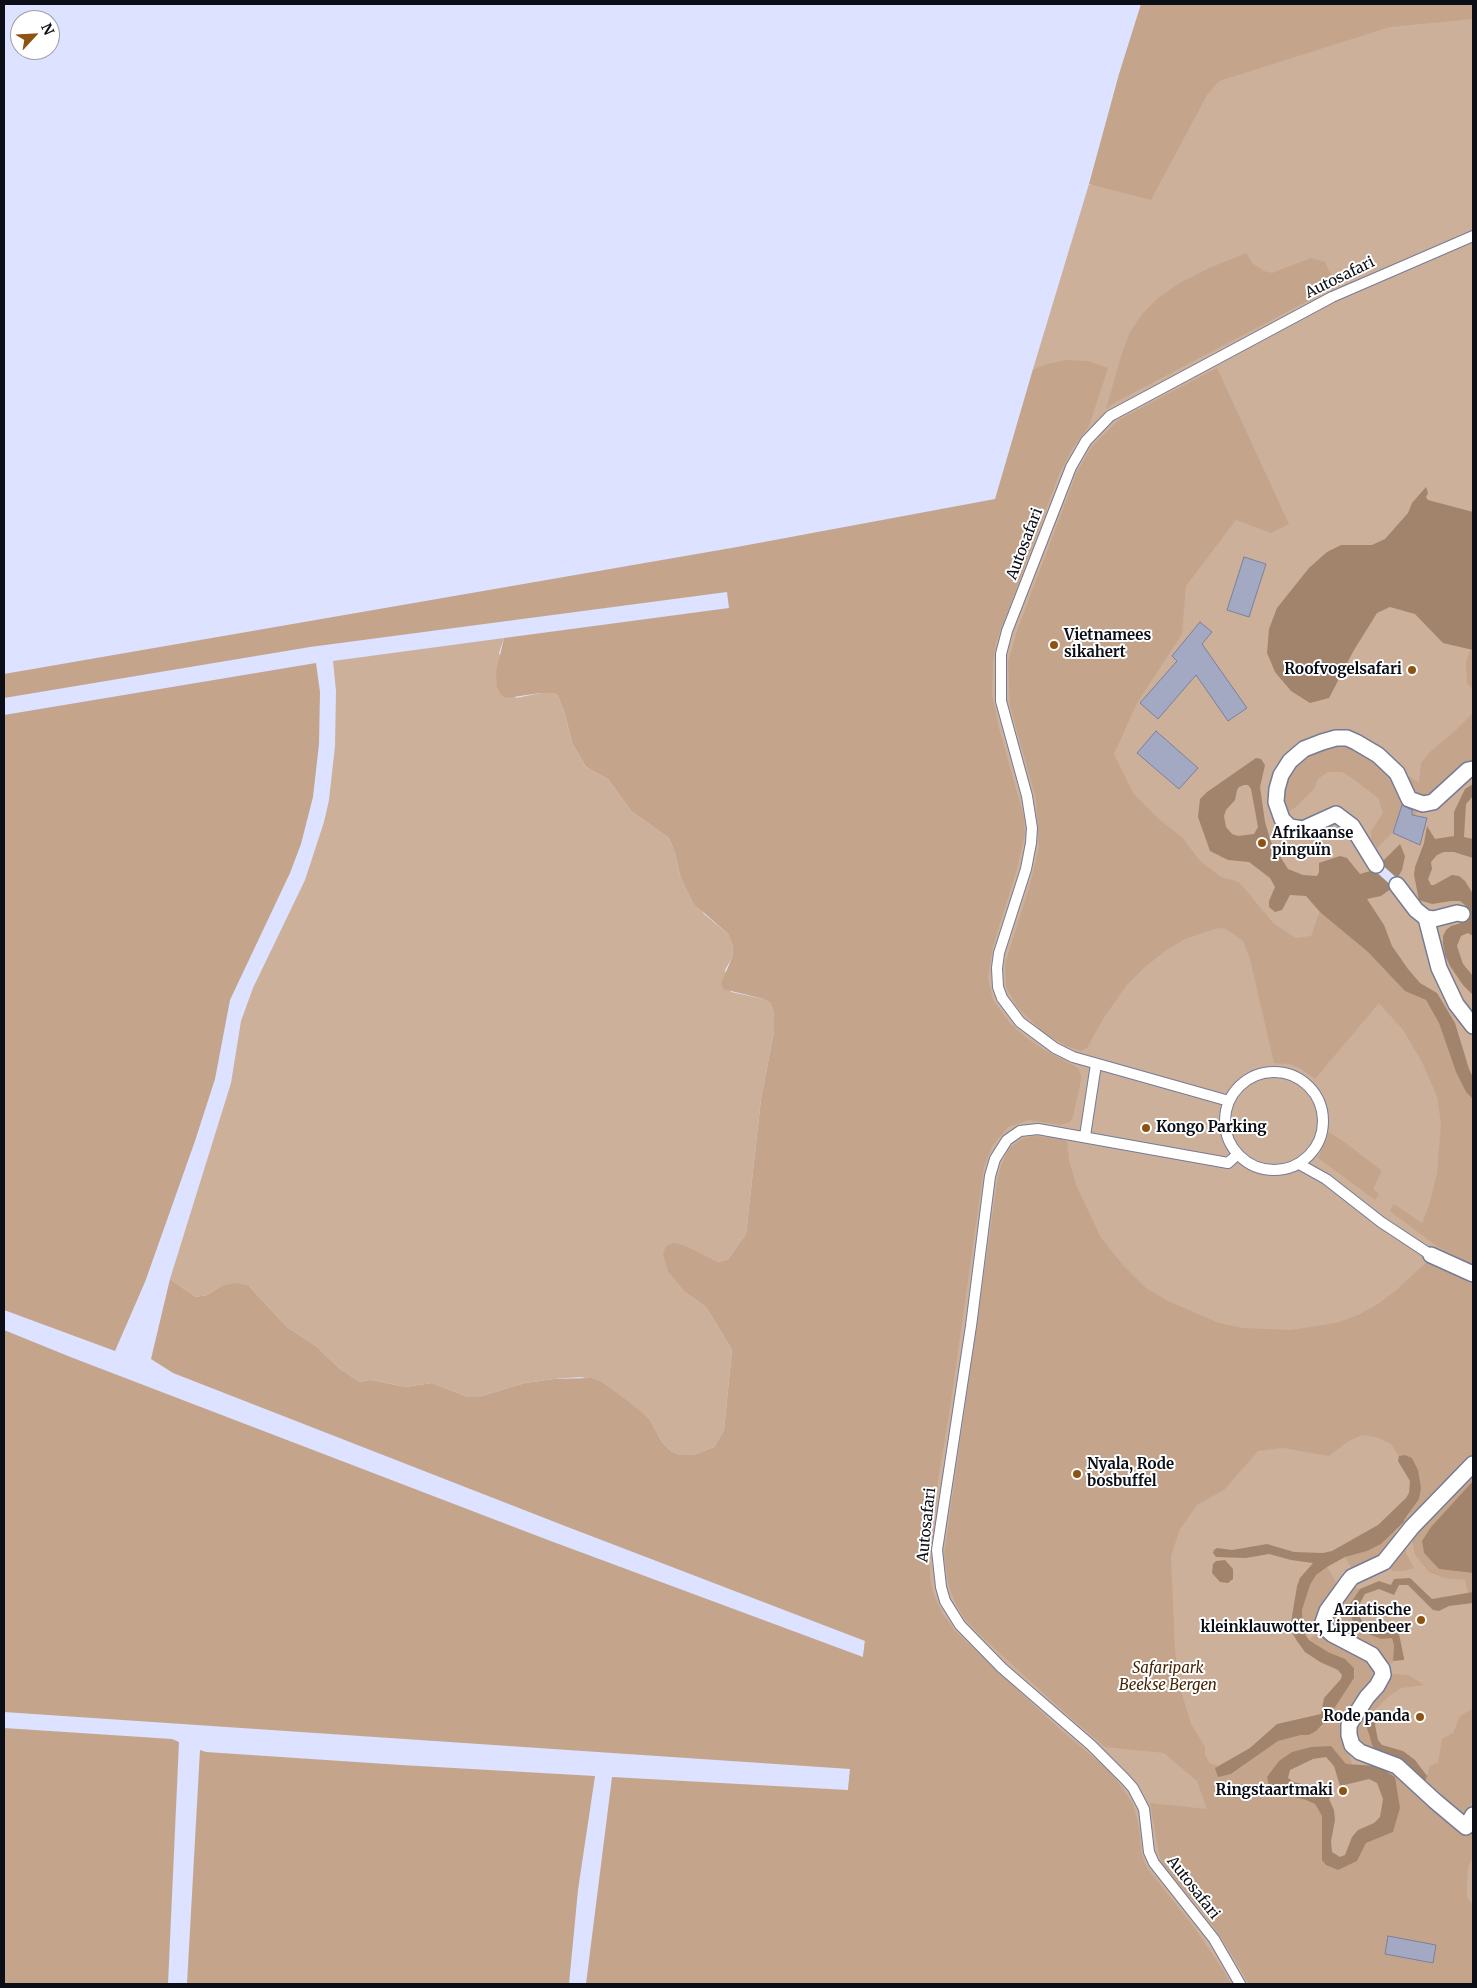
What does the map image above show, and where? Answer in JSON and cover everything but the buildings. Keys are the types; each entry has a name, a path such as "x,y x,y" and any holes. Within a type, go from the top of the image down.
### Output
{"street":[{"path":"1376,865 1352,826 1336,814 1303,829 1290,826 1282,819 1276,802 1277,790 1281,775 1290,762 1304,749 1336,738 1347,738 1378,755 1397,773 1409,799 1424,804 1433,802 1468,770 1473,769"},
{"path":"1397,884 1416,910 1426,918 1434,919 1457,912 1462,914"},
{"path":"1426,918 1439,968 1456,1004 1473,1026"},
{"path":"1432,1255 1473,1274"},
{"path":"1473,1464 1412,1527 1384,1562 1352,1577 1327,1611 1322,1625 1332,1634 1372,1655 1382,1669 1383,1675 1380,1681 1349,1725 1352,1745 1360,1752 1397,1766 1435,1802 1466,1827 1473,1815"}],"lane":[{"name":"Autosafari","path":"1229,1101 1073,1056 1043,1040 1014,1016 1002,998 998,987 996,968 1026,869 1032,828 1027,796 1001,701 1001,654 1016,606 1071,467 1086,442 1110,416 1332,297 1473,236"},
{"path":"1084,1136 1096,1064"},
{"path":"1266,1072 1288,1073 1307,1084 1320,1102 1324,1125 1317,1146 1310,1155 1299,1164 1281,1170 1269,1170 1248,1163 1238,1154 1228,1138 1225,1128 1225,1117 1229,1101 1237,1088 1245,1081 1266,1072"},
{"name":"Autosafari","path":"1238,1154 1228,1163 1060,1131 1033,1128 1012,1135 1001,1147 990,1176 969,1336 937,1550 940,1587 954,1616 967,1634 1030,1693 1117,1769 1133,1788 1144,1809 1149,1852 1154,1863 1214,1940 1240,1984"},
{"path":"1299,1164 1326,1178 1381,1222 1432,1255"}],"green space":[{"path":"1141,4 1473,4 1473,19 1390,27 1219,81 1207,95 1151,200 1089,184 1119,74"},
{"name":"Safaripark Beekse Bergen","path":"1146,4 1473,4 1473,1984 826,1984 992,519 1036,368 1033,369"},
{"path":"1246,253 1253,264 1264,271 1272,273 1311,258 1325,262 1336,286 1114,403 1106,409 1122,353 1130,332 1142,314 1157,299 1178,284 1207,269"},
{"path":"1067,360 1088,361 1108,368 1089,426 1072,449 1058,477 996,643 993,662 992,694 999,728 1024,817 1025,834 1017,869 993,946 988,978 993,1000 1010,1023 1024,1036 1043,1049 1078,1068 1081,1080 1073,1117 1070,1122 1061,1125 1029,1120 1008,1127 992,1146 984,1167 950,1408 931,1523 929,1546 930,1579 934,1595 942,1613 955,1631 1053,1723 1108,1770 1118,1782 1133,1804 1139,1827 1142,1855 1147,1868 1194,1927 1231,1984 586,1984 612,1777 848,1790 850,1769 4,1712 4,1330 548,1540 863,1657 865,1641 173,1373 151,1359 170,1279 196,1297 207,1295 221,1286 237,1283 249,1286 287,1327 316,1346 340,1369 360,1382 369,1380 405,1387 432,1383 468,1397 478,1397 525,1383 554,1379 591,1378 604,1383 638,1409 650,1420 662,1442 671,1451 680,1455 693,1455 714,1447 724,1430 732,1350 706,1307 686,1293 668,1271 663,1254 666,1246 674,1243 683,1245 718,1262 728,1259 746,1234 761,1099 774,1031 774,1013 770,1003 764,999 723,989 721,983 732,958 733,946 728,934 694,904 680,875 669,838 631,811 608,779 586,767 572,743 565,714 558,696 554,693 541,693 506,698 501,695 497,687 496,672 504,638 729,608 727,592 310,647 4,698 4,674 737,547 995,499 1033,369"},
{"path":"1217,368 1289,524 1271,533 1236,520 1186,586 1182,634 1137,703 1114,754 1133,793 1161,821 1182,837 1200,861 1221,877 1239,882 1274,924 1296,938 1311,936 1320,911 1368,952 1405,991 1426,1000 1439,1023 1456,1072 1466,1092 1473,1099 1473,1265 1438,1247 1390,1211 1394,1204 1422,1223 1437,1174 1441,1124 1437,1096 1422,1062 1403,1030 1379,1003 1315,1079 1300,1068 1289,1064 1274,1063 1250,959 1243,941 1226,929 1218,928 1185,939 1165,951 1145,967 1126,986 1103,1019 1087,1048 1081,1051 1066,1046 1044,1033 1017,1007 1006,987 1005,964 1029,888 1039,848 1036,799 1010,706 1008,662 1017,631 1077,472 1092,446 1120,419"},
{"path":"504,638 499,653 516,698 541,693 554,693 558,696 565,714 572,743 586,767 608,779 631,811 669,838 680,875 704,914 728,934 733,946 732,958 725,970 731,992 764,999 770,1003 774,1013 774,1031 761,1099 746,1234 728,1259 718,1262 700,1254 686,1293 706,1307 732,1350 724,1430 714,1447 693,1455 680,1455 671,1451 662,1442 650,1420 604,1383 581,1377 554,1379 525,1383 478,1397 468,1397 432,1383 405,1387 369,1380 360,1382 340,1369 316,1346 287,1327 249,1286 221,1286 207,1295 196,1297 170,1279 231,1083 241,1021 253,988 305,880 324,822 329,800 335,746 336,691 333,661"},
{"path":"1473,650 1473,690 1467,683 1466,661 1470,651"},
{"path":"316,663 320,692 319,744 313,797 301,844 290,873 230,1000 215,1079 195,1141 145,1282 115,1351 4,1310 4,715"},
{"path":"1473,713 1473,763 1453,773 1441,788 1430,796 1422,799 1414,795 1402,771 1419,783 1421,763 1430,752"},
{"path":"1344,743 1380,759 1397,783 1402,801 1419,806 1415,816 1395,826 1391,834 1377,848 1371,839 1371,831 1383,813 1378,798 1342,772 1328,772 1318,779 1313,790 1296,807 1285,814 1282,784 1289,770 1310,751"},
{"path":"1329,1132 1382,1171 1373,1189 1379,1194 1375,1200 1318,1158"},
{"path":"1033,1136 1059,1138 1067,1142 1069,1160 1076,1185 1101,1238 1123,1265 1146,1288 1168,1301 1219,1323 1243,1328 1291,1330 1336,1323 1358,1315 1378,1304 1429,1260 1473,1285 1473,1459 1409,1527 1403,1521 1409,1515 1418,1470 1412,1458 1405,1455 1399,1456 1391,1444 1376,1437 1362,1435 1347,1442 1329,1456 1283,1448 1258,1451 1224,1490 1197,1505 1180,1529 1171,1556 1175,1650 1179,1684 1191,1724 1205,1747 1205,1755 1210,1764 1218,1765 1215,1768 1232,1774 1278,1741 1301,1735 1309,1735 1322,1727 1355,1674 1354,1668 1345,1659 1328,1652 1309,1639 1320,1632 1359,1654 1372,1665 1373,1671 1370,1682 1347,1746 1352,1764 1346,1764 1331,1746 1292,1752 1274,1792 1315,1804 1322,1816 1322,1860 1357,1861 1366,1843 1393,1832 1400,1808 1377,1766 1370,1765 1375,1761 1383,1762 1463,1830 1473,1830 1473,1857 1468,1867 1467,1897 1473,1905 1473,1984 1249,1984 1222,1939 1205,1915 1162,1864 1159,1855 1150,1803 1207,1809 1197,1781 1164,1753 1105,1747 980,1635 964,1618 954,1600 949,1587 944,1555 997,1183 1001,1166 1009,1148 1022,1139"},
{"path":"1473,1469 1473,1481 1431,1527 1422,1541 1424,1553 1439,1569 1473,1573 1473,1592 1468,1593 1465,1580 1444,1578 1429,1572 1415,1555 1412,1540"},
{"path":"1394,1531 1399,1537 1381,1558 1362,1568 1351,1567 1345,1557 1381,1544"},
{"path":"1405,1546 1406,1553 1414,1568 1394,1571 1384,1566"},
{"path":"1327,1567 1335,1580 1338,1590 1317,1620 1302,1625 1302,1610 1310,1585 1316,1575"},
{"path":"1350,1587 1360,1589 1348,1607 1352,1619 1381,1639 1392,1637 1394,1646 1393,1663 1387,1664 1380,1653 1373,1648 1350,1638 1333,1626 1332,1617 1343,1605"},
{"path":"1389,1674 1408,1675 1424,1685 1401,1688 1388,1697 1374,1711 1368,1735 1374,1748 1373,1751 1359,1747 1354,1736 1358,1720"},
{"path":"1472,1709 1473,1799 1468,1811 1463,1815 1441,1800 1424,1785 1430,1766 1438,1763 1442,1739 1453,1733 1460,1716"},
{"path":"4,1728 172,1739 179,1742 168,1984 4,1984"},
{"path":"200,1750 206,1752 401,1765 595,1776 578,1890 569,1984 187,1984"}],"shaded area":[{"path":"1426,487 1428,493 1426,497 1428,500 1473,512 1473,650 1443,643 1415,614 1390,607 1377,613 1354,650 1329,698 1310,703 1291,691 1275,672 1267,653 1269,629 1277,608 1309,568 1327,552 1341,545 1372,545 1385,539 1408,513 1412,503"},
{"path":"1256,758 1261,759 1265,765 1260,787 1265,822 1271,842 1288,869 1303,875 1317,876 1319,863 1340,856 1347,858 1360,874 1374,870 1400,844 1405,856 1402,870 1392,888 1381,896 1367,899 1384,925 1392,946 1408,969 1420,983 1437,993 1455,1023 1473,1077 1473,1099 1466,1092 1456,1072 1439,1023 1426,1000 1405,991 1368,952 1320,912 1306,896 1290,895 1282,910 1275,912 1269,907 1269,901 1275,887 1270,878 1249,862 1228,860 1210,851 1198,817 1200,799 1207,792","holes":["1248,785 1251,789 1258,827 1254,834 1238,836 1232,834 1226,827 1224,816 1226,810 1235,800 1239,787"]},
{"path":"1473,784 1473,796 1466,804 1464,837 1473,839 1473,858 1454,852 1444,852 1437,855 1431,862 1432,869 1428,879 1431,885 1434,885 1452,875 1459,876 1465,881 1473,894 1473,936 1468,933 1461,936 1457,946 1463,964 1473,976 1473,995 1463,985 1450,966 1443,944 1443,936 1446,930 1451,926 1461,923 1466,906 1460,901 1432,904 1419,900 1414,875 1427,826 1435,839 1454,836 1454,812 1465,789"},
{"path":"1405,1455 1412,1458 1418,1470 1421,1488 1419,1499 1404,1522 1381,1544 1367,1551 1345,1557 1316,1575 1310,1585 1302,1610 1303,1631 1309,1640 1328,1652 1345,1659 1354,1668 1354,1678 1326,1721 1316,1731 1309,1735 1301,1735 1278,1741 1231,1774 1218,1777 1215,1768 1250,1748 1277,1724 1321,1714 1324,1698 1341,1679 1342,1675 1338,1670 1320,1662 1305,1652 1290,1629 1297,1586 1300,1578 1313,1563 1269,1554 1246,1558 1216,1557 1213,1553 1214,1550 1217,1548 1232,1550 1267,1544 1294,1552 1323,1553 1332,1551 1378,1525 1406,1498 1409,1493 1410,1481 1398,1461 1399,1456"},
{"path":"1473,1481 1473,1573 1439,1569 1424,1553 1422,1541 1431,1527"},
{"path":"1225,1560 1233,1569 1233,1579 1228,1583 1220,1582 1212,1573 1213,1564 1216,1561"},
{"path":"1410,1578 1432,1599 1473,1592 1473,1603 1449,1606 1439,1611 1433,1610 1408,1585 1399,1585 1394,1595 1379,1589 1365,1594 1359,1605 1359,1615 1363,1623 1377,1630 1395,1629 1399,1634 1404,1660 1393,1661 1394,1646 1392,1638 1381,1639 1358,1630 1348,1607 1360,1589 1379,1581 1391,1585 1394,1579"},
{"path":"1374,1711 1379,1714 1375,1725 1378,1740 1382,1745 1403,1751 1415,1760 1427,1776 1425,1782 1402,1759 1374,1748 1367,1728"},
{"path":"1331,1746 1346,1764 1377,1766 1395,1777 1400,1808 1393,1832 1366,1843 1357,1861 1338,1870 1326,1865 1322,1860 1322,1816 1315,1804 1274,1792 1269,1787 1267,1777 1279,1761 1292,1752 1311,1747","holes":["1326,1757 1334,1766 1340,1786 1369,1779 1377,1783 1383,1799 1380,1817 1374,1823 1358,1830 1352,1837 1345,1855 1340,1857 1332,1852 1331,1841 1335,1820 1334,1810 1329,1799 1331,1796 1328,1791 1294,1782 1288,1778 1290,1770 1313,1759"]}],"pier":[{"path":"1379,862 1399,880 1394,888 1373,869"}],"place":[{"name":"Vietnamees sikahert","path":"1054,645"},
{"name":"Roofvogelsafari","path":"1412,670"},
{"name":"Afrikaanse pinguïn","path":"1262,843"},
{"name":"Kongo Parking","path":"1146,1128"},
{"name":"Nyala, Rode bosbuffel","path":"1077,1474"},
{"name":"Aziatische kleinklauwotter, Lippenbeer","path":"1421,1620"},
{"name":"Rode panda","path":"1420,1717"},
{"name":"Ringstaartmaki","path":"1343,1791"}]}
